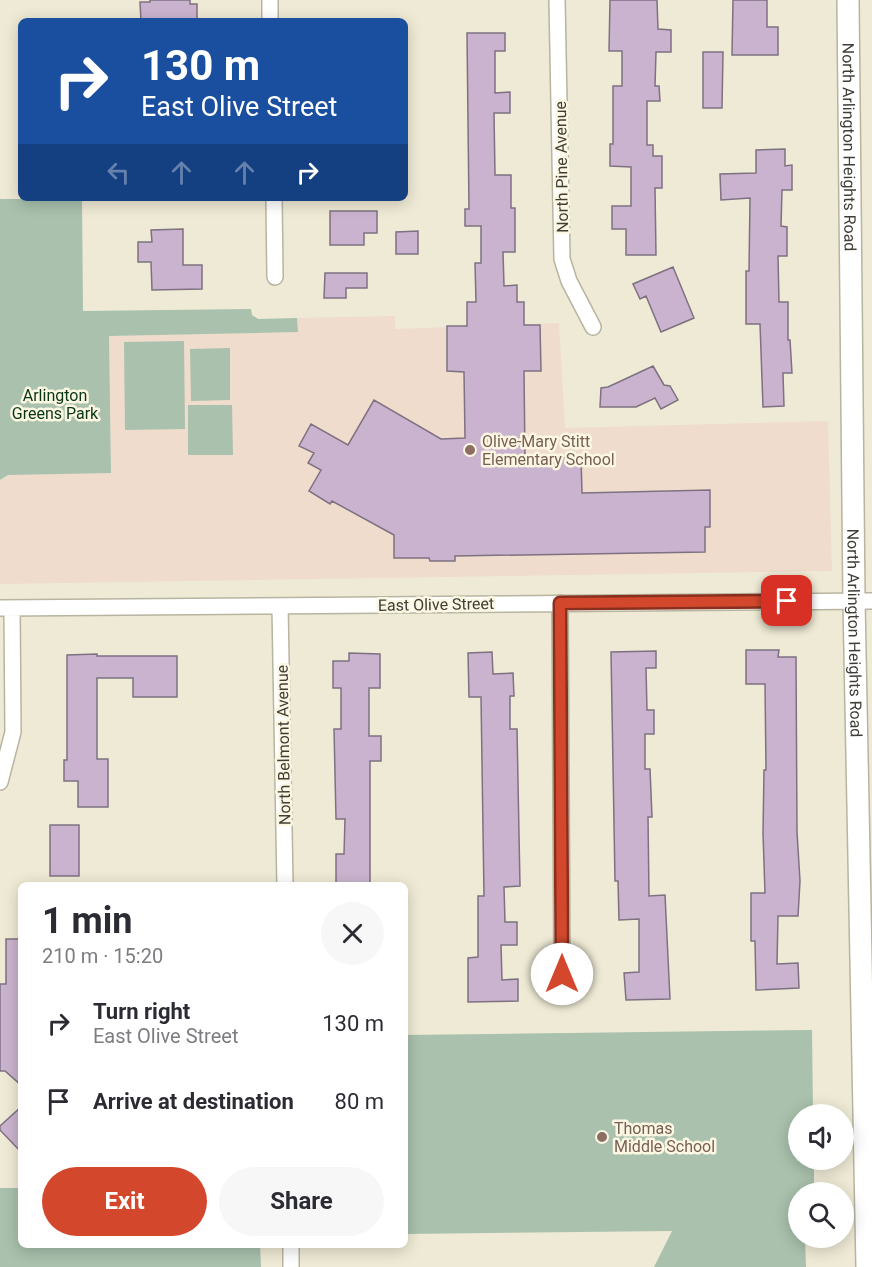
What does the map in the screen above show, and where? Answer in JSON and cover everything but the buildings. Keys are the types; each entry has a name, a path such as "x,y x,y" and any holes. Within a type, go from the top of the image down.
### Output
{"main road":[{"name":"North Arlington Heights Road","path":"848,0 863,601 867,1267"}],"street":[{"path":"270,0 270,18"},
{"name":"North Pine Avenue","path":"557,0 562,259 569,281 593,327"},
{"path":"274,201 275,277"},
{"name":"East Olive Street","path":"6,608 863,601"},
{"path":"560,603 562,974"},
{"name":"North Belmont Avenue","path":"280,606 285,882"},
{"path":"0,782 13,732 6,608"},
{"path":"291,1248 291,1267"}],"shaded area":[{"name":"Olive-Mary Stitt Elementary School","path":"395,316 395,329 559,323 565,428 828,421 832,571 0,584 0,480 8,475 111,472 109,336 298,332 297,318"}],"green space":[{"name":"Arlington Greens Park","path":"0,199 82,201 83,311 251,309 252,315 258,319 297,318 298,332 109,336 111,473 8,475 0,480"},
{"path":"184,341 185,429 125,430 124,342"},
{"path":"230,348 230,400 191,401 190,349"},
{"path":"188,405 232,405 233,455 188,455"},
{"name":"Thomas Middle School","path":"812,1030 813,1104 788,1104 788,1170 814,1170 814,1182 788,1182 788,1248 805,1248 806,1267 654,1267 672,1231 408,1234 408,1035"},
{"path":"0,1188 18,1188 18,1248 260,1248 261,1267 0,1267"}],"place":[{"name":"Olive-Mary Stitt Elementary School","path":"470,450"},
{"name":"Thomas Middle School","path":"602,1137"}],"route":[{"path":"562,974 560,603 787,601"}]}
